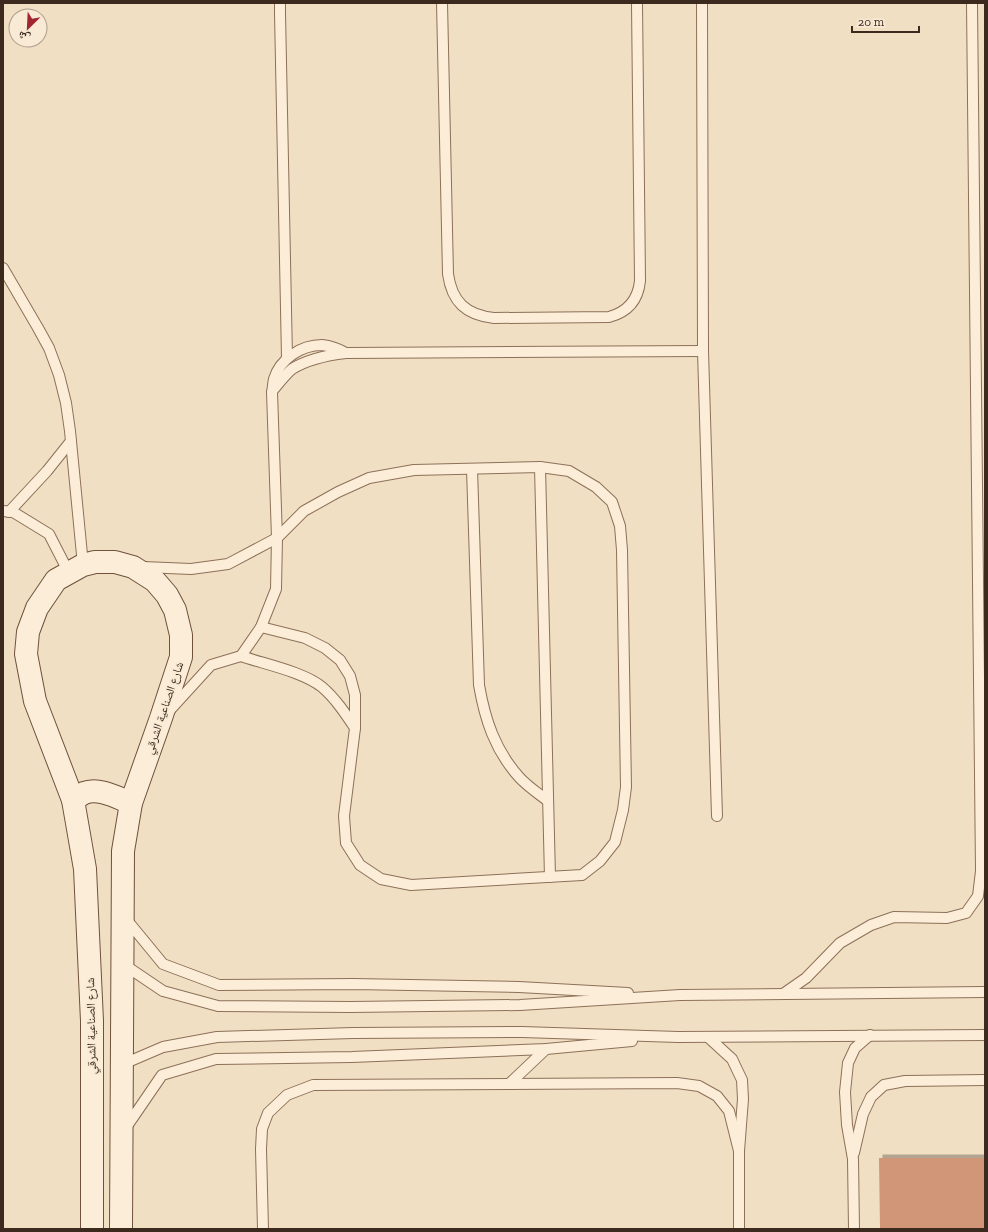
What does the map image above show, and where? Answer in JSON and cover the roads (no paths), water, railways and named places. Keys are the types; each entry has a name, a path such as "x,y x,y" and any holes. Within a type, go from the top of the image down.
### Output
{"main road":[{"name":"شارع الصناعية الشرقي","path":"92,1229 92,1029 85,869 73,800 35,701 26,654 28,632 37,608 56,580 76,569 95,562 115,562 133,567 155,581 168,596 175,610 181,635 181,657 131,803 123,851 121,1229"},
{"path":"73,800 85,793 97,792 108,794 131,803"}],"lane":[{"path":"280,3 287,358"},
{"path":"442,3 448,274 454,295 460,304 476,315 494,318 609,317 617,315 625,310 631,305 636,297 639,290 640,281 637,3"},
{"path":"702,3 703,351 717,816"},
{"path":"783,994 806,978 840,943 870,925 894,917 947,918 966,913 978,896 981,871 972,3"},
{"path":"3,268 49,348 59,375 66,402 71,441 76,569"},
{"path":"241,656 261,627 276,589 277,538 272,392 276,374 287,358 298,351 310,347 322,346 335,348 346,353"},
{"path":"272,392 292,370 305,363 319,358 346,353 703,351"},
{"path":"6,512 47,471 71,441"},
{"path":"133,567 191,569 228,564 277,538 304,511 338,492 369,478 414,470 540,467 569,471 596,487 612,502 620,526 622,550 626,787 623,810 614,842 600,861 582,875 411,885 381,879 360,865 346,843 344,816 355,728 355,695 350,676 340,660 325,648 305,638 261,627"},
{"path":"540,467 550,877"},
{"path":"472,469 479,685 483,710 492,735 504,758 520,778 548,801"},
{"path":"6,512 13,512 49,534 76,569"},
{"path":"161,718 211,665 241,656 304,676 321,686 334,699 355,728"},
{"path":"123,915 163,964 219,985 353,984 503,987 680,995"},
{"path":"123,964 163,991 218,1006 350,1007 520,1005 680,995 985,992"},
{"path":"121,1064 163,1047 217,1037 353,1033 514,1032 678,1037 985,1035"},
{"path":"854,1229 853,1159 847,1125 845,1092 848,1063 855,1048 870,1035"},
{"path":"121,1135 162,1075 216,1059 352,1057 546,1049 678,1037"},
{"path":"708,1037 732,1059 742,1080 743,1099 738,1151 739,1229"},
{"path":"509,1084 546,1049"},
{"path":"853,1159 863,1114 871,1097 884,1085 905,1081 985,1080"},
{"path":"263,1229 262,1129 268,1113 287,1095 313,1085 677,1083 699,1086 717,1096 728,1111 738,1151"}]}
